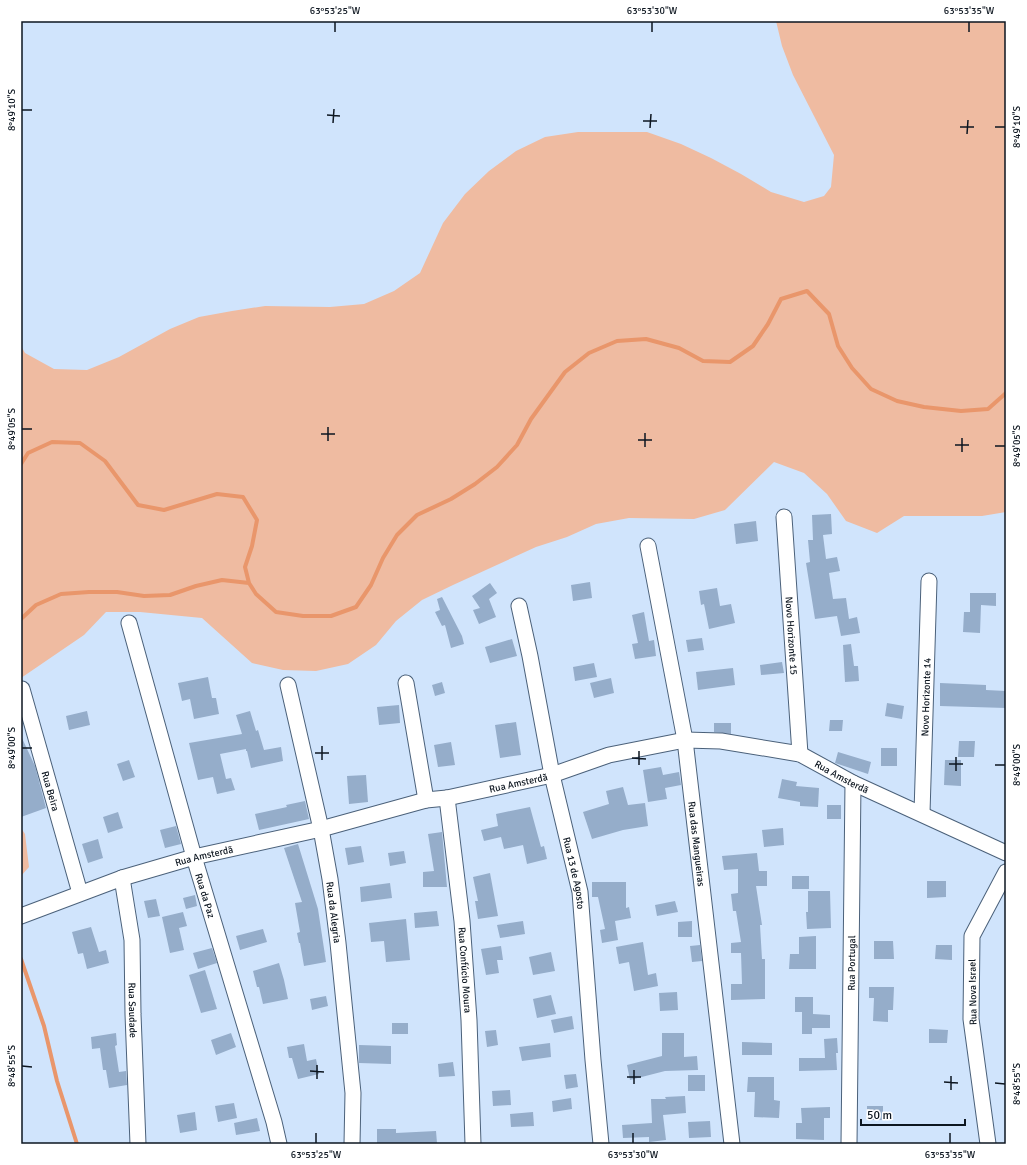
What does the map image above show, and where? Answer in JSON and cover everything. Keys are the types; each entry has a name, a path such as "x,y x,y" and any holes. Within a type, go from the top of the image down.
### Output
{"street":[{"name":"Novo Horizonte 15","path":"784,517 800,754"},
{"name":"Rua das Mangueiras","path":"648,546 685,740 732,1144"},
{"name":"Novo Horizonte 14","path":"922,813 929,581"},
{"name":"Rua 13 de Agosto","path":"519,606 530,656 552,775 580,892 592,1053 601,1144"},
{"name":"Rua da Paz","path":"129,622 194,857 270,1108 279,1144"},
{"path":"406,683 426,800"},
{"name":"Rua da Alegria","path":"288,685 321,829 330,879 353,1092 352,1144"},
{"name":"Rua Beira","path":"22,689 80,893"},
{"name":"Rua Amsterdã","path":"21,916 122,878 194,857 321,829 426,800 447,798 552,775 609,756 685,740 721,741 800,754 853,783 922,813 1006,853"},
{"name":"Rua Portugal","path":"849,1144 853,783"},
{"name":"Rua Confúcio Moura","path":"447,798 462,929 469,1020 473,1144"},
{"name":"Rua Nova Israel","path":"988,1144 971,1019 972,936 1006,872"},
{"name":"Rua Saudade","path":"122,878 132,940 132,1014 138,1144"}],"shaded area":[{"path":"776,21 1006,21 1006,512 982,516 904,516 877,533 846,521 827,494 804,473 774,462 725,510 694,519 629,518 596,524 567,537 536,547 453,585 422,600 396,621 376,645 348,664 316,671 283,670 252,663 202,618 140,612 106,612 84,635 21,678 21,346 25,353 54,369 87,370 119,357 170,329 199,317 265,306 330,307 364,304 394,291 420,273 443,223 465,194 489,171 516,151 545,137 578,132 647,132 681,144 711,158 771,192 804,202 824,196 831,187 834,155 793,75 782,46"},
{"path":"21,828 25,834 29,867 21,876"}],"building":[{"path":"831,514 832,534 823,535 826,559 837,557 840,571 829,573 833,599 846,598 849,619 857,617 860,633 841,636 837,616 815,619 806,563 810,562 808,540 813,540 812,515"},
{"path":"756,521 758,541 736,544 734,524"},
{"path":"590,582 592,598 573,601 571,585"},
{"path":"490,583 497,593 489,599 496,617 479,624 473,610 480,608 472,596"},
{"path":"717,588 720,606 731,604 735,623 709,629 704,604 701,605 699,591"},
{"path":"970,593 996,593 996,606 981,605 980,633 963,632 964,612 970,612"},
{"path":"442,597 462,636 464,644 451,648 445,625 442,626 435,612 440,610 437,599"},
{"path":"644,612 649,641 654,640 656,656 635,659 632,644 638,643 632,615"},
{"path":"702,638 704,650 688,652 686,640"},
{"path":"512,639 517,656 490,663 485,647"},
{"path":"851,644 854,666 858,666 859,681 845,682 843,645"},
{"path":"782,662 784,673 761,675 760,665"},
{"path":"594,663 597,677 575,681 573,667"},
{"path":"733,668 735,685 698,690 696,672"},
{"path":"208,677 212,698 216,698 219,714 194,719 190,699 182,701 178,683"},
{"path":"611,678 614,693 594,698 590,683"},
{"path":"442,682 445,693 435,696 432,685"},
{"path":"940,683 986,685 986,690 1006,691 1006,708 940,706"},
{"path":"887,703 904,706 902,719 885,716"},
{"path":"399,705 400,723 379,725 377,707"},
{"path":"87,711 90,725 69,730 66,716"},
{"path":"250,711 264,750 281,747 283,761 251,768 246,749 220,754 226,779 231,778 235,790 217,794 213,777 198,780 189,743 242,734 236,715"},
{"path":"830,720 843,720 842,731 829,731"},
{"path":"516,722 521,755 500,758 495,725"},
{"path":"714,723 731,723 731,734 714,732"},
{"path":"21,736 35,766 46,808 21,817"},
{"path":"959,741 975,741 974,757 958,757"},
{"path":"451,742 455,765 438,767 434,745"},
{"path":"881,748 897,748 897,766 881,766"},
{"path":"838,752 871,762 868,774 835,763"},
{"path":"129,760 135,777 123,781 117,764"},
{"path":"945,760 961,760 961,786 944,785"},
{"path":"661,767 663,775 679,772 681,785 665,788 667,799 648,802 643,770"},
{"path":"366,775 368,802 349,804 347,776"},
{"path":"782,779 797,782 796,786 819,788 818,807 800,806 800,802 778,798"},
{"path":"623,787 628,805 645,803 648,826 623,830 592,839 583,812 609,804 606,791"},
{"path":"305,801 309,819 259,830 255,814 287,807 286,805"},
{"path":"827,805 841,805 841,819 827,819"},
{"path":"530,807 541,847 544,846 547,859 527,864 523,845 504,849 501,837 484,841 481,830 498,826 496,814"},
{"path":"118,812 123,828 108,833 103,817"},
{"path":"176,826 181,844 165,848 160,830"},
{"path":"783,828 784,845 764,847 762,830"},
{"path":"442,832 447,887 423,887 423,872 434,871 428,834"},
{"path":"98,839 103,858 88,863 82,844"},
{"path":"298,844 318,909 326,962 304,966 297,933 300,932 295,903 302,902 284,848"},
{"path":"361,846 364,862 348,865 345,848"},
{"path":"404,851 406,863 390,866 388,853"},
{"path":"757,853 759,871 767,871 767,886 756,886 762,925 760,925 762,959 765,959 765,999 731,1000 731,984 742,984 741,953 731,953 731,943 741,942 736,911 733,911 731,894 738,893 738,869 724,870 722,856"},
{"path":"490,873 498,916 478,919 475,901 478,901 473,877"},
{"path":"792,876 809,876 809,889 792,889"},
{"path":"927,881 946,881 946,897 927,898"},
{"path":"592,882 626,882 626,908 629,907 631,918 615,921 618,940 602,943 600,930 605,929 598,897 592,897"},
{"path":"390,883 392,898 361,902 360,887"},
{"path":"808,891 830,891 831,928 807,929 806,912 808,912"},
{"path":"195,895 197,906 186,909 183,898"},
{"path":"156,899 160,916 148,918 144,901"},
{"path":"675,901 678,912 657,916 655,905"},
{"path":"437,911 439,926 415,928 414,913"},
{"path":"183,912 187,926 179,928 184,950 170,953 162,917"},
{"path":"406,919 410,960 386,962 384,941 371,942 369,923"},
{"path":"523,921 525,934 500,938 497,925"},
{"path":"692,921 692,937 678,937 678,922"},
{"path":"91,927 99,952 106,950 109,963 87,969 83,953 78,954 72,932"},
{"path":"263,929 267,942 240,950 236,936"},
{"path":"816,936 816,969 789,969 790,954 799,954 799,937"},
{"path":"874,941 893,941 894,959 874,959"},
{"path":"643,942 648,975 656,973 658,986 634,991 629,962 619,964 616,947"},
{"path":"700,945 702,961 692,962 690,946"},
{"path":"936,945 952,945 952,960 935,959"},
{"path":"501,946 503,960 497,960 499,973 486,975 481,949"},
{"path":"212,948 217,963 198,969 193,953"},
{"path":"551,952 555,971 533,975 529,957"},
{"path":"279,963 288,999 263,1004 253,971"},
{"path":"205,970 217,1009 201,1013 189,975"},
{"path":"869,987 894,987 893,1010 888,1010 888,1022 873,1021 874,998 869,998"},
{"path":"677,992 678,1010 660,1011 659,993"},
{"path":"551,995 556,1014 537,1018 533,999"},
{"path":"326,996 328,1006 312,1010 310,999"},
{"path":"795,997 813,997 813,1014 830,1015 830,1028 812,1028 812,1034 802,1034 802,1012 795,1012"},
{"path":"572,1016 574,1029 554,1033 551,1020"},
{"path":"392,1023 408,1023 408,1034 392,1034"},
{"path":"929,1029 948,1030 947,1043 929,1043"},
{"path":"496,1030 498,1045 487,1047 485,1031"},
{"path":"116,1033 117,1045 115,1046 119,1072 126,1071 127,1085 109,1088 106,1070 103,1070 100,1048 92,1049 91,1037"},
{"path":"231,1033 236,1047 216,1055 211,1040"},
{"path":"662,1033 684,1033 684,1057 697,1056 698,1070 665,1071 630,1080 627,1065 662,1056"},
{"path":"837,1038 837,1070 799,1071 799,1058 825,1058 824,1039"},
{"path":"742,1042 772,1043 772,1055 742,1055"},
{"path":"550,1043 551,1057 522,1061 519,1047"},
{"path":"304,1044 307,1061 316,1059 319,1074 298,1079 292,1058 289,1058 287,1047"},
{"path":"359,1045 391,1046 391,1064 359,1063"},
{"path":"453,1062 455,1076 439,1077 438,1064"},
{"path":"576,1074 578,1087 566,1089 564,1075"},
{"path":"688,1075 705,1075 705,1091 688,1091"},
{"path":"748,1077 774,1077 774,1100 780,1101 779,1118 754,1117 755,1092 747,1092"},
{"path":"510,1090 511,1105 493,1106 492,1091"},
{"path":"685,1096 686,1113 663,1115 666,1140 649,1142 649,1137 623,1138 622,1125 652,1123 651,1099 666,1099 665,1097"},
{"path":"571,1098 572,1109 553,1112 552,1101"},
{"path":"234,1103 237,1118 218,1122 215,1106"},
{"path":"867,1106 883,1106 883,1120 867,1120"},
{"path":"830,1107 830,1118 824,1118 824,1140 796,1139 796,1123 802,1123 801,1108"},
{"path":"195,1112 197,1130 180,1133 177,1115"},
{"path":"533,1112 534,1126 511,1127 510,1114"},
{"path":"257,1118 260,1131 236,1135 234,1123"},
{"path":"710,1121 711,1137 689,1138 688,1122"},
{"path":"377,1129 396,1129 396,1133 436,1131 437,1143 377,1144"}],"waterway":[{"path":"21,464 28,453 52,442 80,443 105,461 138,505 164,510 217,494 243,497 257,520 252,546 245,567 249,583 256,594 276,612 303,616 331,616 356,607 371,585 383,558 397,535 417,515 451,499 475,484 497,467 517,445 531,419 565,372 589,353 617,341 646,339 679,348 703,361 730,362 753,346 768,324 781,299 807,291 829,314 838,346 852,368 871,389 897,401 924,407 961,411 988,409 1006,393"},
{"path":"21,619 36,605 61,594 117,592 144,596 170,595 196,586 222,580 249,583"},
{"path":"21,959 44,1026 57,1081 77,1144"}]}
